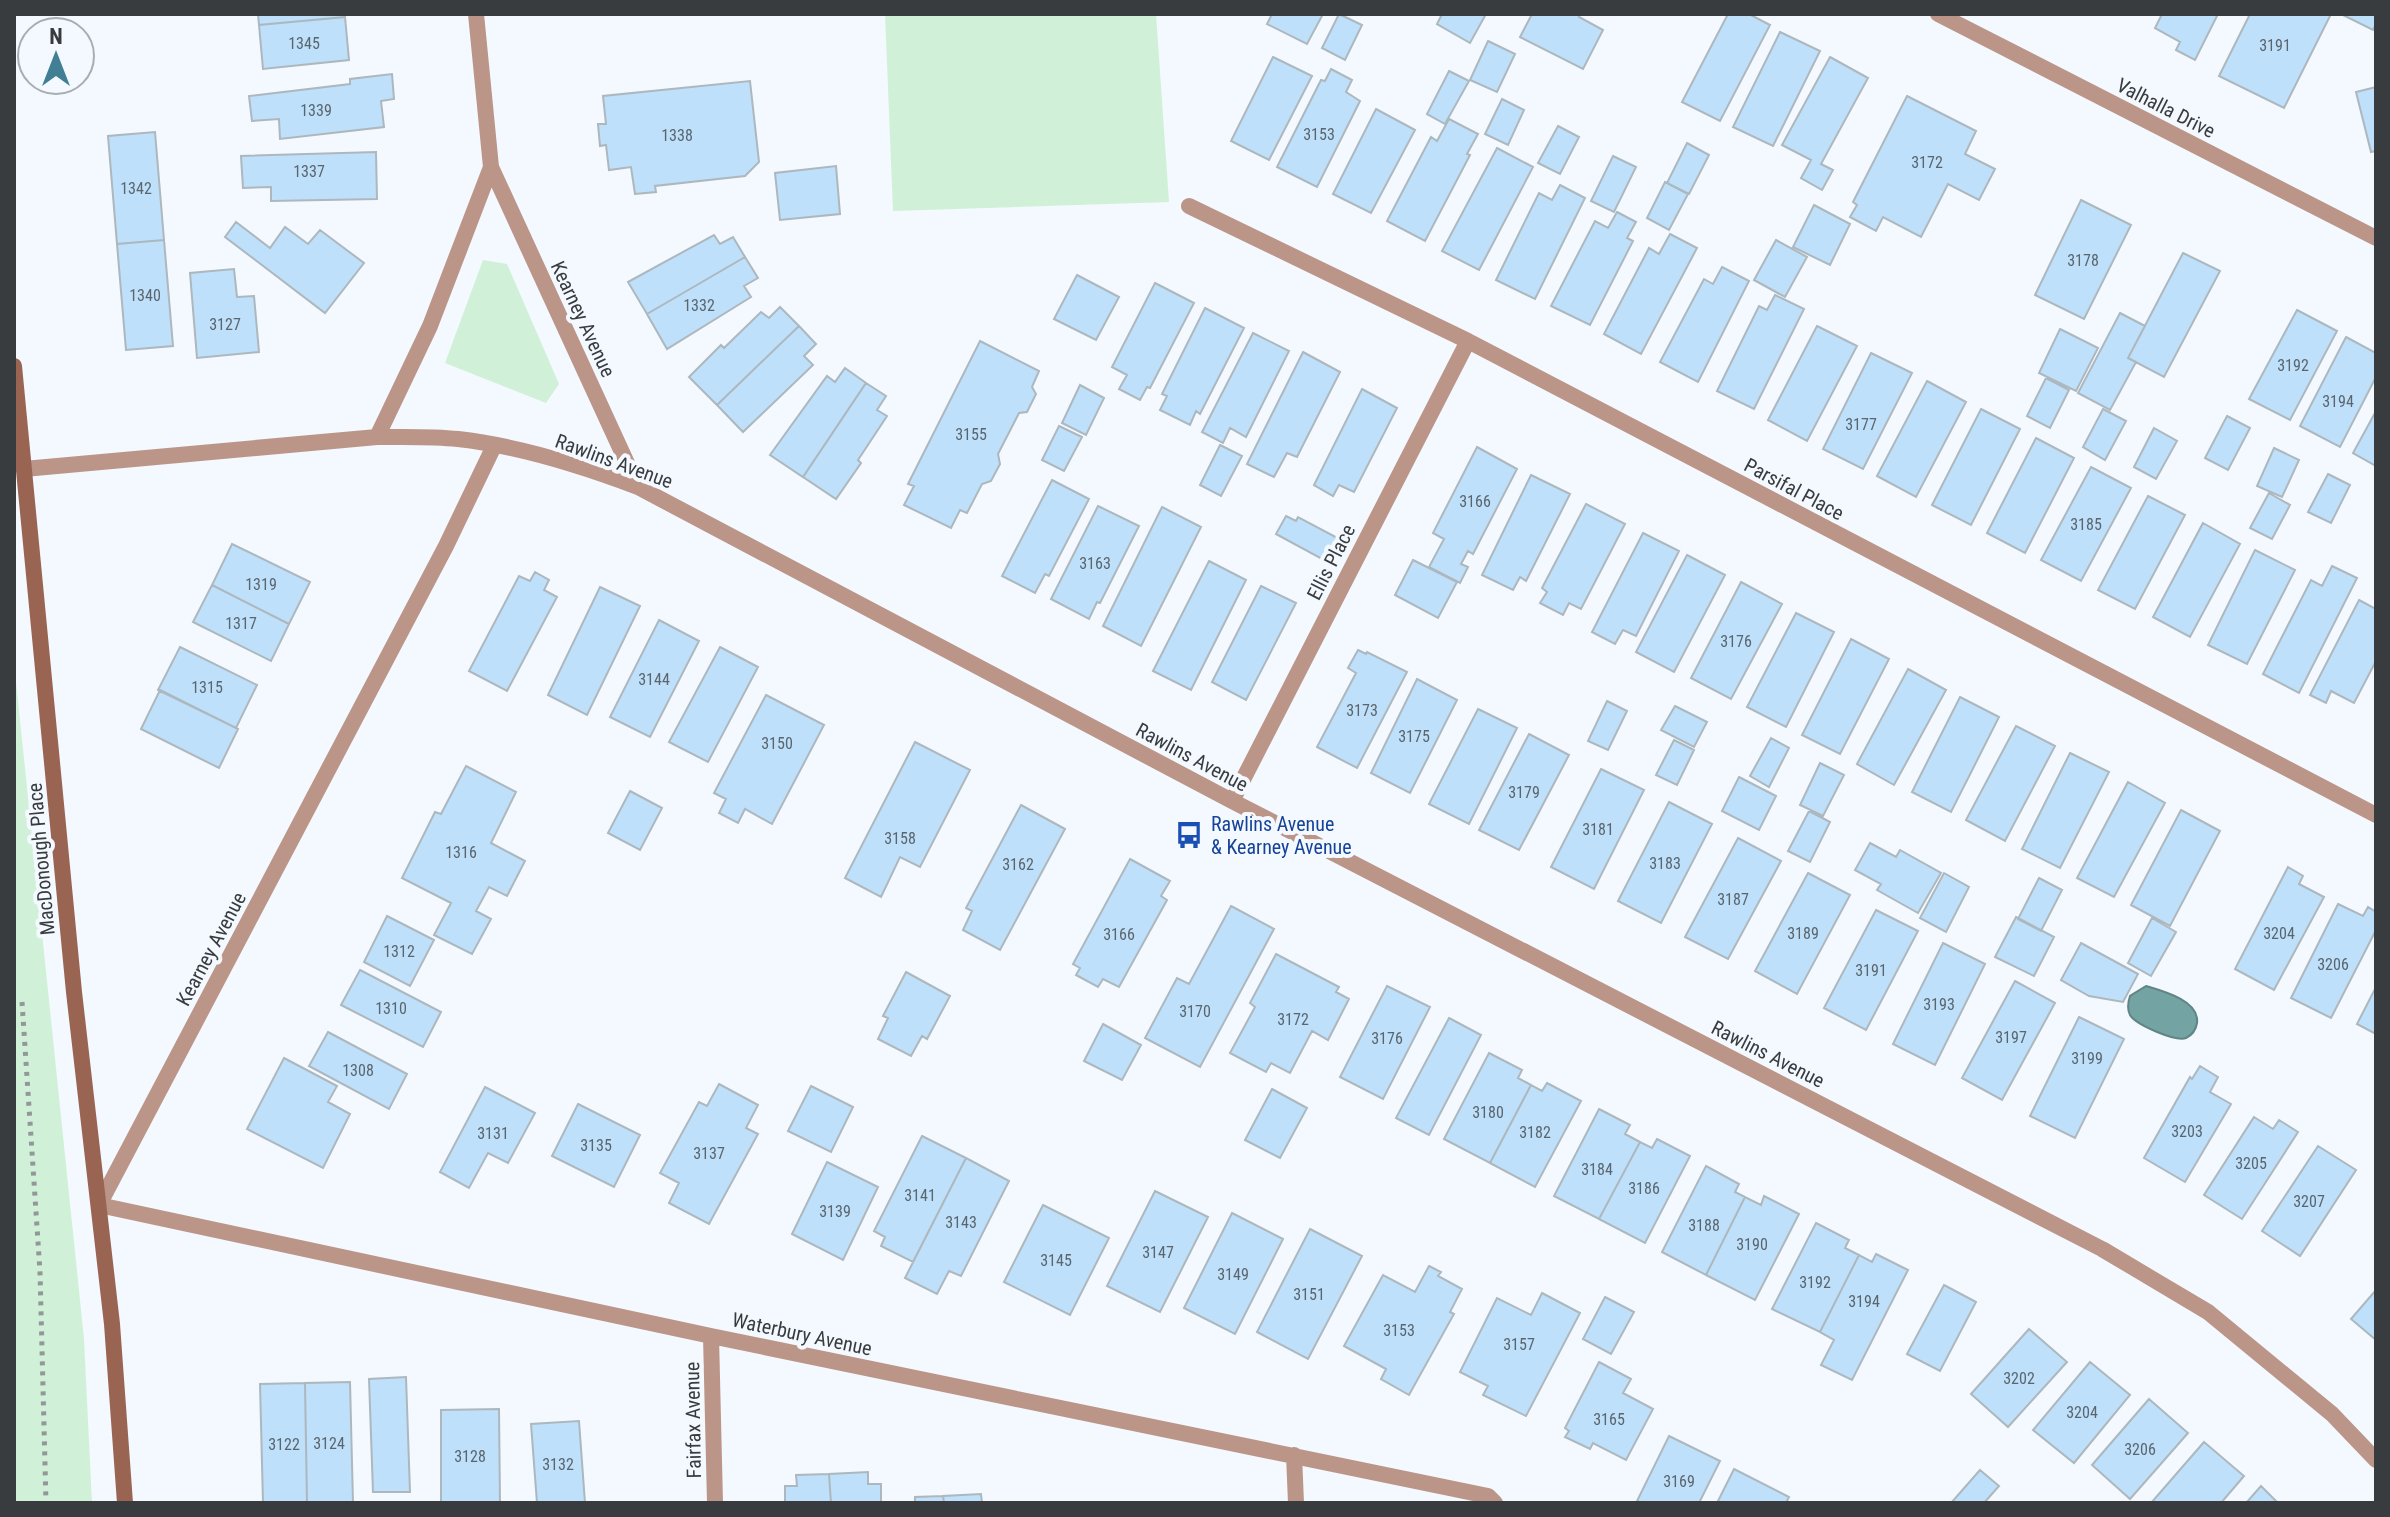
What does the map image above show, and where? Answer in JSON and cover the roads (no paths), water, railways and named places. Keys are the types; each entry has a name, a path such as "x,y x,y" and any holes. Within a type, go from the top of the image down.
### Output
{"main road":[{"name":"MacDonough Place","path":"14,366 74,992 99,1205"},
{"path":"99,1205 119,1398 125,1503"}],"street":[{"name":"Kearney Avenue","path":"476,14 491,167 638,487"},
{"name":"Valhalla Drive","path":"1938,14 2376,238"},
{"name":"Kearney Avenue","path":"377,437 430,326 491,167"},
{"name":"Parsifal Place","path":"1189,206 1468,341 2376,815"},
{"name":"Ellis Place","path":"1232,801 1468,341"},
{"name":"Rawlins Avenue","path":"24,469 377,437 459,439 566,462 638,487 1232,801 2102,1249 2208,1312 2332,1414 2376,1460"},
{"name":"Kearney Avenue","path":"99,1205 438,560 494,446"},
{"name":"Waterbury Avenue","path":"99,1205 711,1336 1488,1496 1495,1503"},
{"name":"Fairfax Avenue","path":"711,1336 715,1503"},
{"path":"1294,1455 1296,1503"}],"water":[{"path":"2146,986 2179,998 2193,1009 2197,1023 2192,1034 2186,1038 2174,1038 2148,1028 2130,1015 2130,996"}],"place":[{"name":"Rawlins Avenue & Kearney Avenue","path":"1189,835"}]}
